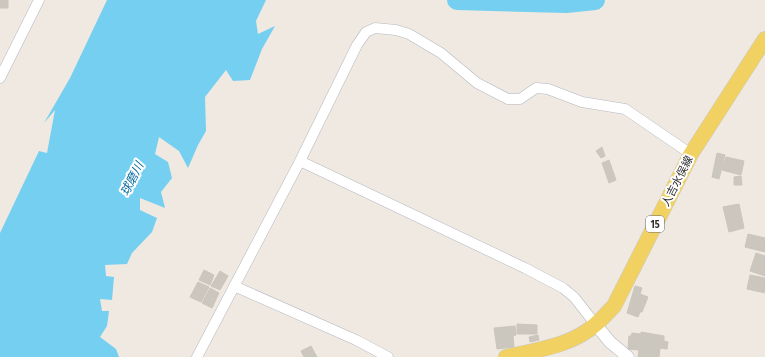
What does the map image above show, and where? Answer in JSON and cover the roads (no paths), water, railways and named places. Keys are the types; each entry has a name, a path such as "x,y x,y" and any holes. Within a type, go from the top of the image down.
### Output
{"main road":[{"name":"人吉水俣線","path":"506,357 559,345 584,333 596,325 614,306 691,154 764,40"}],"street":[{"path":"0,78 39,0"},
{"path":"197,357 300,161 357,45 366,32 375,28 396,30 409,34 441,53 477,83 508,99 520,98 536,88 548,89 582,102 625,109 691,154"},
{"path":"300,161 518,264 563,288 574,297 610,342 628,357"},
{"path":"234,286 356,340 388,357"}],"water":[{"name":"球磨川","path":"107,0 266,0 256,21 258,34 275,26 262,49 250,80 233,81 226,70 205,97 206,131 188,168 179,151 159,137 155,154 168,162 172,178 161,192 165,208 140,198 140,210 157,218 152,232 132,253 127,264 105,265 106,276 114,277 112,300 100,299 102,311 109,311 107,326 100,337 116,349 119,357 0,357 0,233 39,151 47,153 55,110 44,123 70,78"}],"waterway":[{"path":"457,0 566,3 595,0"}]}
